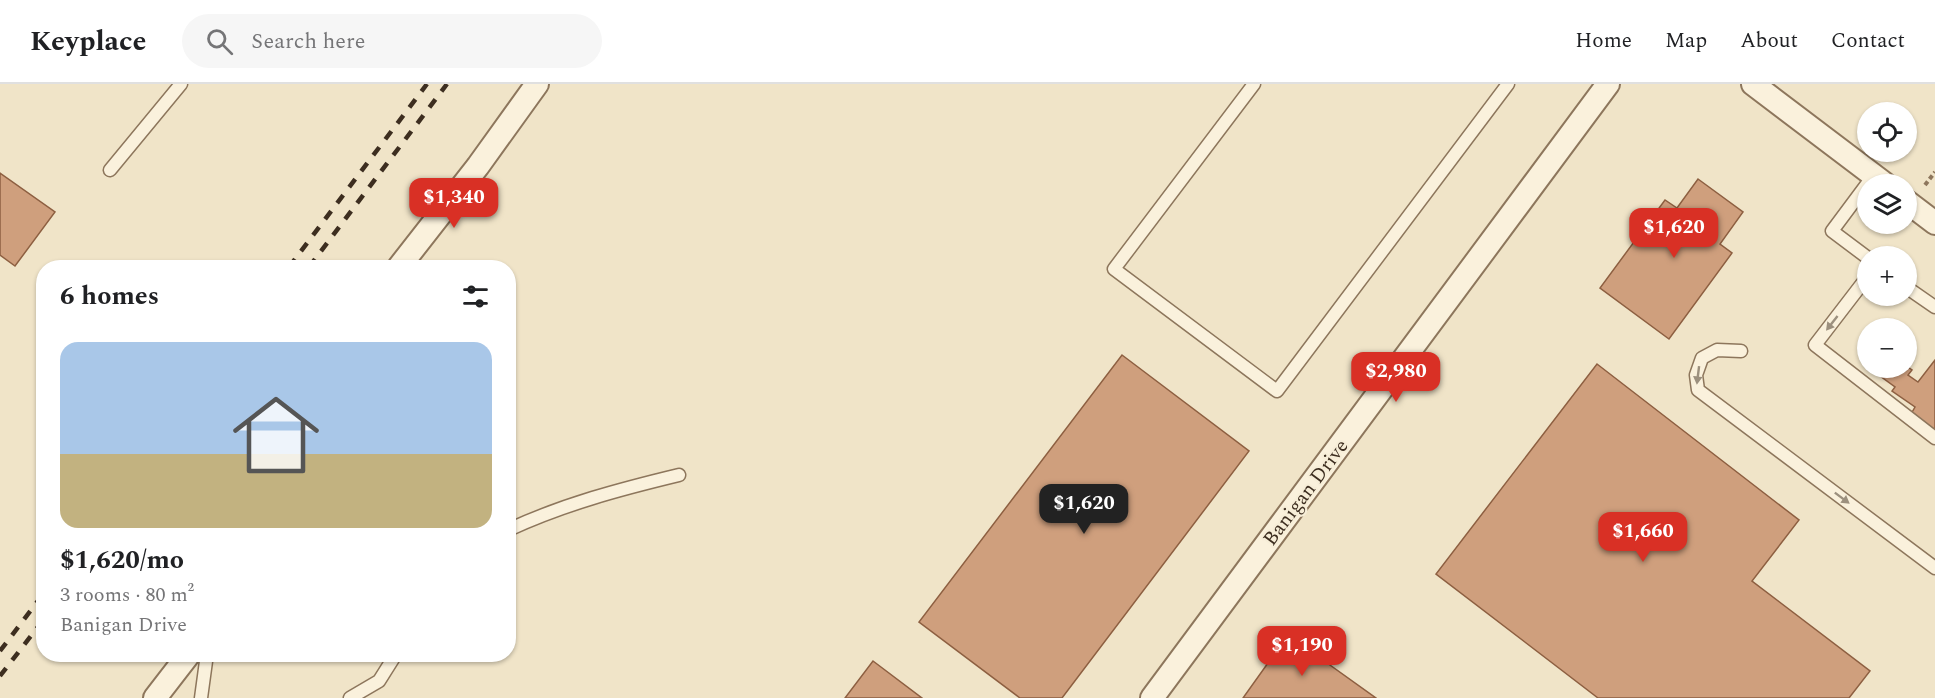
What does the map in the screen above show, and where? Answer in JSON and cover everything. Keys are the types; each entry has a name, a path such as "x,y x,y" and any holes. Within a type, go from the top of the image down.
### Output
{"street":[{"path":"404,260 478,166 537,84"},
{"name":"Banigan Drive","path":"1152,698 1608,84"},
{"path":"1752,84 1871,174"},
{"path":"1917,209 1935,223"},
{"path":"155,698 183,662"}],"lane":[{"path":"110,170 180,84"},
{"path":"1254,84 1114,269 1277,391 1508,84"},
{"path":"1857,204 1832,231 1857,250"},
{"path":"1857,290 1815,345 1935,438"},
{"path":"1917,294 1935,307"},
{"path":"1741,351 1717,351 1702,358 1696,375 1698,390 1935,568"},
{"path":"516,526 594,497 679,475"},
{"path":"201,698 206,662"},
{"path":"350,698 379,681 391,662"}],"building":[{"path":"0,173 55,212 15,266 0,255"},
{"path":"1698,179 1743,212 1720,244 1732,253 1669,339 1600,288 1665,200 1677,208"},
{"path":"1122,355 1249,451 1062,698 1020,698 919,622"},
{"path":"1935,360 1935,432 1911,414 1915,407 1892,391 1895,387 1883,378 1912,378 1918,382"},
{"path":"1597,364 1799,520 1752,581 1870,671 1849,698 1598,698 1436,574"},
{"path":"1288,635 1376,698 1243,698"},
{"path":"873,661 922,698 845,698"}],"railway":[{"path":"294,260 427,84"},
{"path":"314,260 447,84"},
{"path":"0,651 36,604"},
{"path":"0,676 36,629"}]}
